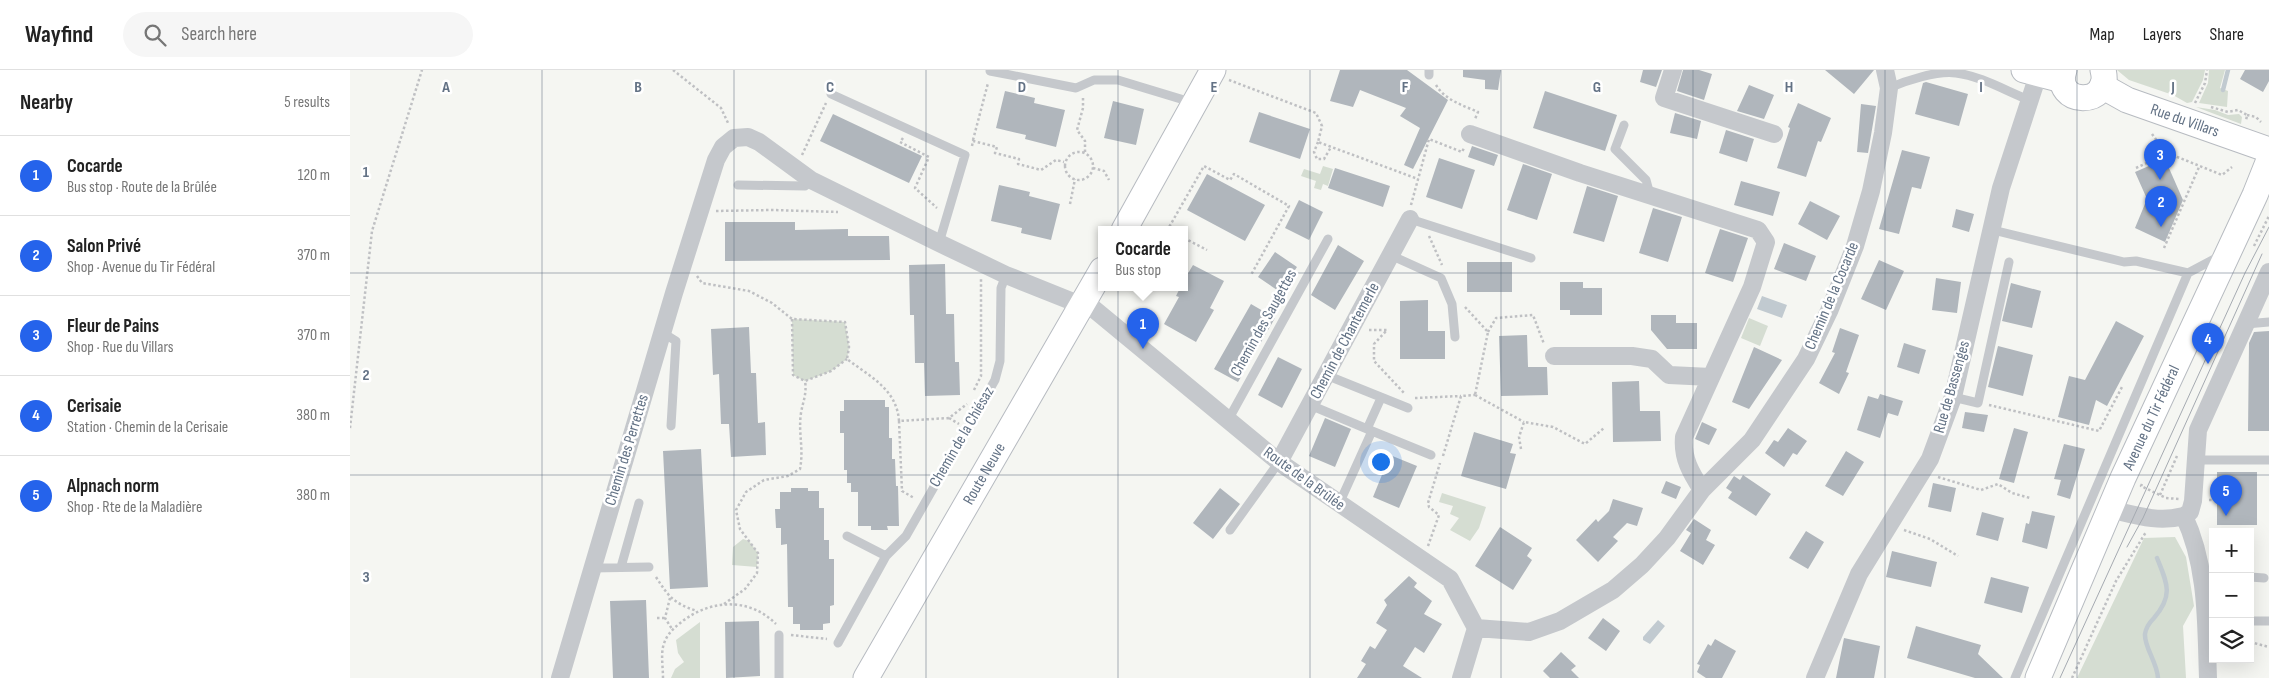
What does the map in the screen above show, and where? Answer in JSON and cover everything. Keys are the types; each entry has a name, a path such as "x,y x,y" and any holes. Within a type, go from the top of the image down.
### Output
{"main road":[{"path":"1126,226 1195,103 1218,74"},
{"path":"2047,74 2068,92 2079,98 2093,96 2102,78"},
{"name":"Rue du Villars","path":"2102,78 2127,100 2269,150"},
{"name":"Avenue du Tir Fédéral","path":"2038,678 2109,509 2226,253 2255,195 2269,160"},
{"name":"Route Neuve","path":"866,678 1098,276"}],"street":[{"path":"1673,70 1664,98 1774,134"},
{"name":"Chemin de la Cocarde","path":"1476,628 1529,632 1560,621 1613,590 1642,565 1667,538 1702,490 1752,440 1806,359 1830,309 1855,246 1871,191 1884,133 1889,88 1885,70"},
{"name":"Rue de Bassenges","path":"1815,678 1859,574 1930,459 1953,397 1993,230 2001,188 2021,134 2029,100 2047,74"},
{"path":"1470,134 1580,173 1758,230 1766,242 1752,287 1684,437 1683,451 1691,472 1702,490"},
{"path":"734,138 748,137 759,142 811,180 1006,275 1071,301 1082,302"},
{"name":"Chemin des Perrettes","path":"560,678 662,333 719,153 734,138"},
{"name":"Chemin de Chantemerle","path":"1279,462 1410,219"},
{"path":"2208,678 2208,576 2190,528 2188,509 2198,430 2269,272"},
{"name":"Route de la Brûlée","path":"1082,302 1089,305 1227,422 1279,462 1450,579 1476,628"},
{"path":"1554,356 1632,356 1652,359 1670,375 1712,377"},
{"path":"2109,509 2153,520 2188,509"},
{"path":"1461,678 1476,628"}],"lane":[{"path":"990,71 1076,88 1094,80 1118,80 1195,103"},
{"path":"1889,88 1903,82 1952,72 1974,78 2029,100"},
{"path":"831,94 965,156 939,243"},
{"path":"1624,125 1615,148 1646,180 1650,195"},
{"path":"738,184 805,186 811,180"},
{"path":"1410,219 1530,258"},
{"path":"1993,230 2124,262 2136,261 2188,274"},
{"name":"Chemin des Saugettes","path":"1227,422 1328,239"},
{"path":"2015,678 2188,274 2226,253"},
{"path":"1390,255 1441,278 1452,304 1455,337"},
{"path":"1953,397 1978,403 2009,262"},
{"name":"Chemin de la Chiésaz","path":"838,643 886,556 906,536 994,380 1000,361 1001,288 1006,275"},
{"path":"1369,278 1332,347 1329,369 1381,398 1408,408"},
{"path":"2246,324 2269,322"},
{"name":"Chemin des Perrettes","path":"662,333 676,341 671,426"},
{"path":"1339,504 1381,398"},
{"path":"1310,405 1431,455"},
{"path":"2194,460 2269,460"},
{"path":"1230,530 1279,462"},
{"name":"Chemin des Perrettes","path":"621,567 638,503"},
{"path":"847,536 886,556"},
{"path":"592,568 649,567"},
{"path":"2254,577 2264,578"},
{"path":"2254,621 2269,621"},
{"path":"779,635 779,678"}],"path":[{"path":"350,428 372,231 422,70"},
{"path":"674,70 721,108 734,138"},
{"path":"2192,109 2205,84 2207,70"},
{"path":"965,156 971,152 990,71"},
{"path":"1410,219 1410,207 1429,139 1462,152 1478,112 1450,100 1440,92 1429,72"},
{"path":"1218,74 1316,113 1322,126 1314,152 1317,159 1324,159 1331,147"},
{"path":"1064,162 1067,174 1075,179 1084,179 1093,168 1092,159 1085,152 1085,141 1077,130 1083,108 1083,93 1076,88"},
{"path":"800,161 831,94"},
{"path":"2195,104 2201,106"},
{"path":"2206,107 2228,112 2238,110 2256,117 2261,122"},
{"path":"2244,126 2247,115"},
{"path":"908,129 900,142 929,157 916,188 947,217"},
{"path":"2152,134 2168,154 2199,167 2222,175 2232,167"},
{"path":"973,141 997,147 995,153 1019,159 1018,164 1041,170 1056,160 1064,162"},
{"path":"1318,142 1418,179"},
{"path":"1064,162 1071,153 1085,152"},
{"path":"2136,168 2168,154"},
{"path":"1170,226 1204,166 1230,180 1234,174 1289,206 1251,275"},
{"path":"2164,248 2199,167"},
{"path":"1093,168 1104,172 1109,180"},
{"path":"1070,204 1075,179"},
{"path":"700,212 772,210 841,212"},
{"path":"1188,240 1207,250"},
{"path":"684,262 702,283 749,291 772,303 792,319 845,322 849,347 847,359 831,371 805,381 793,375 792,319"},
{"path":"899,421 950,418 968,403 981,376 981,273"},
{"path":"1488,332 1496,318 1533,315 1548,354 1554,356"},
{"path":"1350,330 1387,330 1374,344 1374,362 1409,398 1474,395 1524,422 1553,427 1585,444 1604,428"},
{"path":"847,359 875,377 898,408 902,491 924,504"},
{"path":"724,604 744,589 758,573 758,553 740,529 736,510 746,492 764,480 788,476 800,469 803,452 800,432 801,412 807,393 805,381"},
{"path":"1978,403 2099,432 2122,387"},
{"path":"1422,560 1439,516 1429,507 1429,496 1461,396"},
{"path":"1521,449 1519,437 1524,422"},
{"path":"2160,495 2176,456"},
{"path":"1924,469 1941,479 1981,490 1998,484 2012,493 2030,498"},
{"path":"2145,478 2142,486 2188,509"},
{"path":"2072,678 2116,581 2153,520"},
{"path":"1910,532 1930,539 1958,556"},
{"path":"649,567 670,598 679,605 697,611"},
{"path":"670,598 665,618 672,629"},
{"path":"663,678 663,647 672,629 697,611 724,604 745,606 765,613 778,625 779,635 823,637 838,643"},
{"path":"657,618 665,618"},
{"path":"2254,643 2269,647"}],"shaded area":[{"path":"2117,70 2205,70 2203,80 2192,102 2187,103 2173,95 2129,80"},
{"path":"2209,70 2225,70 2220,88 2228,91 2227,107 2199,103 2208,83"},
{"path":"2196,107 2215,110 2228,115 2239,114 2242,117 2241,124"},
{"path":"1323,166 1333,169 1328,186 1323,184 1321,190 1314,188 1316,181 1301,176 1304,169 1320,174"},
{"path":"1762,296 1787,305 1782,318 1757,309"},
{"path":"1749,318 1768,326 1760,346 1741,338"},
{"path":"792,319 845,322 849,347 847,359 831,371 805,381 793,375"},
{"path":"1442,493 1486,507 1479,528 1470,541 1450,530 1459,518 1450,514 1453,506 1439,502"},
{"path":"2175,537 2186,557 2194,606 2183,626 2186,678 2077,678 2144,538"},
{"path":"743,539 749,541 758,553 757,567 732,565 733,547"},
{"path":"1658,620 1665,626 1650,644 1643,640 1643,637"},
{"path":"700,622 700,678 671,678 675,669 684,662 678,653 676,640"}],"building":[{"path":"1340,70 1407,70 1448,100 1413,169 1404,165 1420,128 1400,116 1406,108 1360,90 1353,107 1330,101"},
{"path":"1463,70 1501,70 1498,90 1485,89 1485,80 1463,77"},
{"path":"1643,70 1662,70 1656,87 1640,82"},
{"path":"1683,70 1699,70 1712,74 1704,100 1677,91"},
{"path":"1825,70 1874,70 1854,94"},
{"path":"2245,70 2269,70 2269,81 2263,92 2240,79"},
{"path":"1926,82 1968,94 1959,126 1915,114 1923,83"},
{"path":"1749,85 1774,95 1764,119 1737,111"},
{"path":"1005,91 1035,98 1034,103 1065,110 1056,147 1025,139 1026,135 996,128"},
{"path":"1545,91 1617,115 1605,151 1533,128"},
{"path":"1113,101 1144,109 1136,145 1104,138"},
{"path":"1798,103 1831,118 1821,142 1818,141 1806,177 1777,168 1790,128 1788,127"},
{"path":"1861,104 1876,106 1868,153 1857,152"},
{"path":"1259,112 1310,129 1300,159 1249,142"},
{"path":"1675,113 1701,121 1697,139 1670,133"},
{"path":"833,114 922,156 909,183 820,141"},
{"path":"1726,130 1754,139 1747,162 1719,153"},
{"path":"1472,146 1498,155 1494,166 1468,157"},
{"path":"1902,150 1930,157 1921,189 1912,187 1899,234 1879,229"},
{"path":"1439,158 1475,170 1462,209 1426,197"},
{"path":"2165,159 2183,200 2165,242 2135,228 2147,199 2135,172"},
{"path":"1523,164 1552,174 1537,220 1507,210"},
{"path":"1335,168 1390,186 1383,207 1328,188"},
{"path":"1207,174 1265,205 1245,241 1187,210"},
{"path":"1741,181 1780,192 1773,216 1734,205"},
{"path":"999,185 1030,192 1029,196 1060,204 1051,240 1021,233 1022,228 991,221"},
{"path":"1587,186 1618,196 1604,242 1573,233"},
{"path":"1299,200 1323,212 1309,240 1285,228"},
{"path":"1810,201 1840,216 1827,240 1798,224"},
{"path":"1653,208 1682,217 1668,262 1639,253"},
{"path":"1956,209 1974,214 1969,232 1952,227"},
{"path":"725,222 795,222 795,230 848,229 848,236 889,236 890,260 725,261"},
{"path":"1720,229 1748,238 1733,282 1705,273"},
{"path":"1784,243 1816,256 1806,281 1774,269"},
{"path":"1338,245 1364,261 1335,310 1311,295"},
{"path":"1275,252 1297,267 1280,292 1258,277"},
{"path":"1879,260 1904,271 1886,310 1861,299"},
{"path":"1467,262 1512,262 1512,292 1467,292"},
{"path":"945,264 946,314 954,314 955,362 959,362 960,395 925,396 924,363 915,363 914,315 910,315 909,265"},
{"path":"1193,265 1224,281 1210,308 1214,310 1196,342 1164,324 1179,297 1176,296 1178,291 1188,291 1188,273"},
{"path":"1936,278 1961,282 1957,313 1932,310"},
{"path":"1560,282 1583,282 1583,288 1602,288 1602,315 1570,315 1570,310 1560,310"},
{"path":"2011,283 2041,291 2032,328 2002,321"},
{"path":"1428,300 1428,331 1445,331 1445,359 1400,359 1400,301"},
{"path":"1251,304 1275,318 1238,382 1214,369"},
{"path":"1651,315 1676,315 1676,323 1697,323 1697,349 1667,349 1651,330"},
{"path":"2116,321 2144,336 2107,406 2096,400 2089,425 2058,417 2069,376 2085,380"},
{"path":"749,327 751,373 756,373 758,423 765,422 766,455 731,457 729,424 721,424 719,374 713,375 711,329"},
{"path":"1840,328 1859,335 1846,372 1849,373 1839,394 1819,383 1835,353 1832,352"},
{"path":"2269,331 2269,431 2248,431 2249,343 2254,332"},
{"path":"1527,335 1528,367 1547,367 1548,395 1501,396 1499,336"},
{"path":"1904,343 1926,350 1919,374 1897,367"},
{"path":"1998,346 2033,355 2023,396 1988,387"},
{"path":"1754,347 1782,360 1749,409 1732,402"},
{"path":"1278,357 1302,369 1282,408 1258,395"},
{"path":"1639,381 1640,411 1660,411 1661,441 1613,442 1612,382"},
{"path":"1880,394 1903,401 1898,416 1888,413 1880,438 1857,430 1868,396 1878,399"},
{"path":"844,400 885,400 885,407 889,407 889,438 892,438 892,459 895,459 899,526 887,526 888,530 871,530 871,526 858,526 858,492 851,492 851,483 847,483 847,470 844,470 844,433 840,433 840,411 844,411"},
{"path":"1965,412 1988,415 1984,432 1962,428"},
{"path":"1325,418 1351,429 1335,467 1309,456"},
{"path":"1702,422 1717,429 1709,445 1695,439"},
{"path":"1788,428 1807,441 1797,455 1793,453 1784,467 1765,453 1774,440 1778,442"},
{"path":"2014,428 2028,432 2014,483 1999,479"},
{"path":"1474,432 1513,444 1510,453 1516,454 1506,489 1461,476"},
{"path":"2064,444 2085,449 2070,499 2057,495 2061,480 2054,479"},
{"path":"701,449 708,587 670,589 663,451"},
{"path":"1846,451 1864,462 1843,496 1825,486"},
{"path":"1390,455 1417,466 1399,508 1373,497"},
{"path":"2217,472 2257,472 2257,525 2217,525"},
{"path":"1743,475 1771,494 1756,516 1728,498 1732,492 1726,488 1734,476 1740,480"},
{"path":"1666,481 1681,487 1676,499 1661,493"},
{"path":"1933,483 1956,488 1951,512 1928,507"},
{"path":"791,488 808,488 808,491 819,491 819,508 824,508 824,540 829,540 829,559 834,559 834,605 830,606 830,623 823,624 823,630 800,630 800,624 793,624 793,607 788,607 787,544 781,545 781,528 776,528 775,509 780,509 780,492 791,492"},
{"path":"1220,488 1240,504 1213,539 1193,523"},
{"path":"1613,499 1643,508 1637,526 1627,523 1613,537 1618,541 1598,562 1576,540 1596,519 1598,522 1609,511"},
{"path":"2032,511 2055,516 2047,549 2022,542 2026,523 2029,524"},
{"path":"1982,512 2004,518 1998,541 1976,535"},
{"path":"1694,519 1711,530 1706,540 1715,545 1703,565 1680,551 1691,533 1686,530"},
{"path":"1500,527 1532,548 1527,556 1532,560 1513,590 1475,566"},
{"path":"1806,531 1824,542 1808,569 1789,558"},
{"path":"1892,551 1937,562 1931,587 1886,577"},
{"path":"1409,576 1417,583 1414,587 1432,601 1424,614 1442,624 1424,653 1415,647 1403,666 1422,678 1357,678 1366,664 1361,661 1370,646 1375,649 1387,630 1376,623 1387,605 1384,600"},
{"path":"1991,577 2029,587 2022,613 1984,603"},
{"path":"646,600 649,678 613,678 610,601"},
{"path":"1603,618 1620,631 1606,651 1588,638"},
{"path":"759,621 760,676 726,678 725,622"},
{"path":"1916,626 1981,645 1978,654 2003,678 1975,678 1907,658"},
{"path":"1844,638 1880,646 1874,678 1836,678"},
{"path":"1715,639 1736,651 1722,678 1706,678 1697,672 1700,665 1697,664 1708,644 1711,646"},
{"path":"1561,652 1576,666 1571,670 1579,678 1550,678 1543,671"}],"waterway":[{"path":"2223,90 2228,70"},
{"path":"2157,558 2166,582 2166,596 2160,610 2146,629 2145,639 2158,678"}],"tram line":[{"path":"2060,678 2245,273 2269,227"},
{"path":"2127,547 2143,518 2262,254"}],"place":[{"name":"Fleur de Pains","path":"2160,180"},
{"name":"Salon Privé","path":"2161,227"},
{"name":"Cocarde","path":"1143,349"},
{"name":"Cerisaie","path":"2208,364"},
{"name":"Alpnach norm","path":"2226,516"}]}
